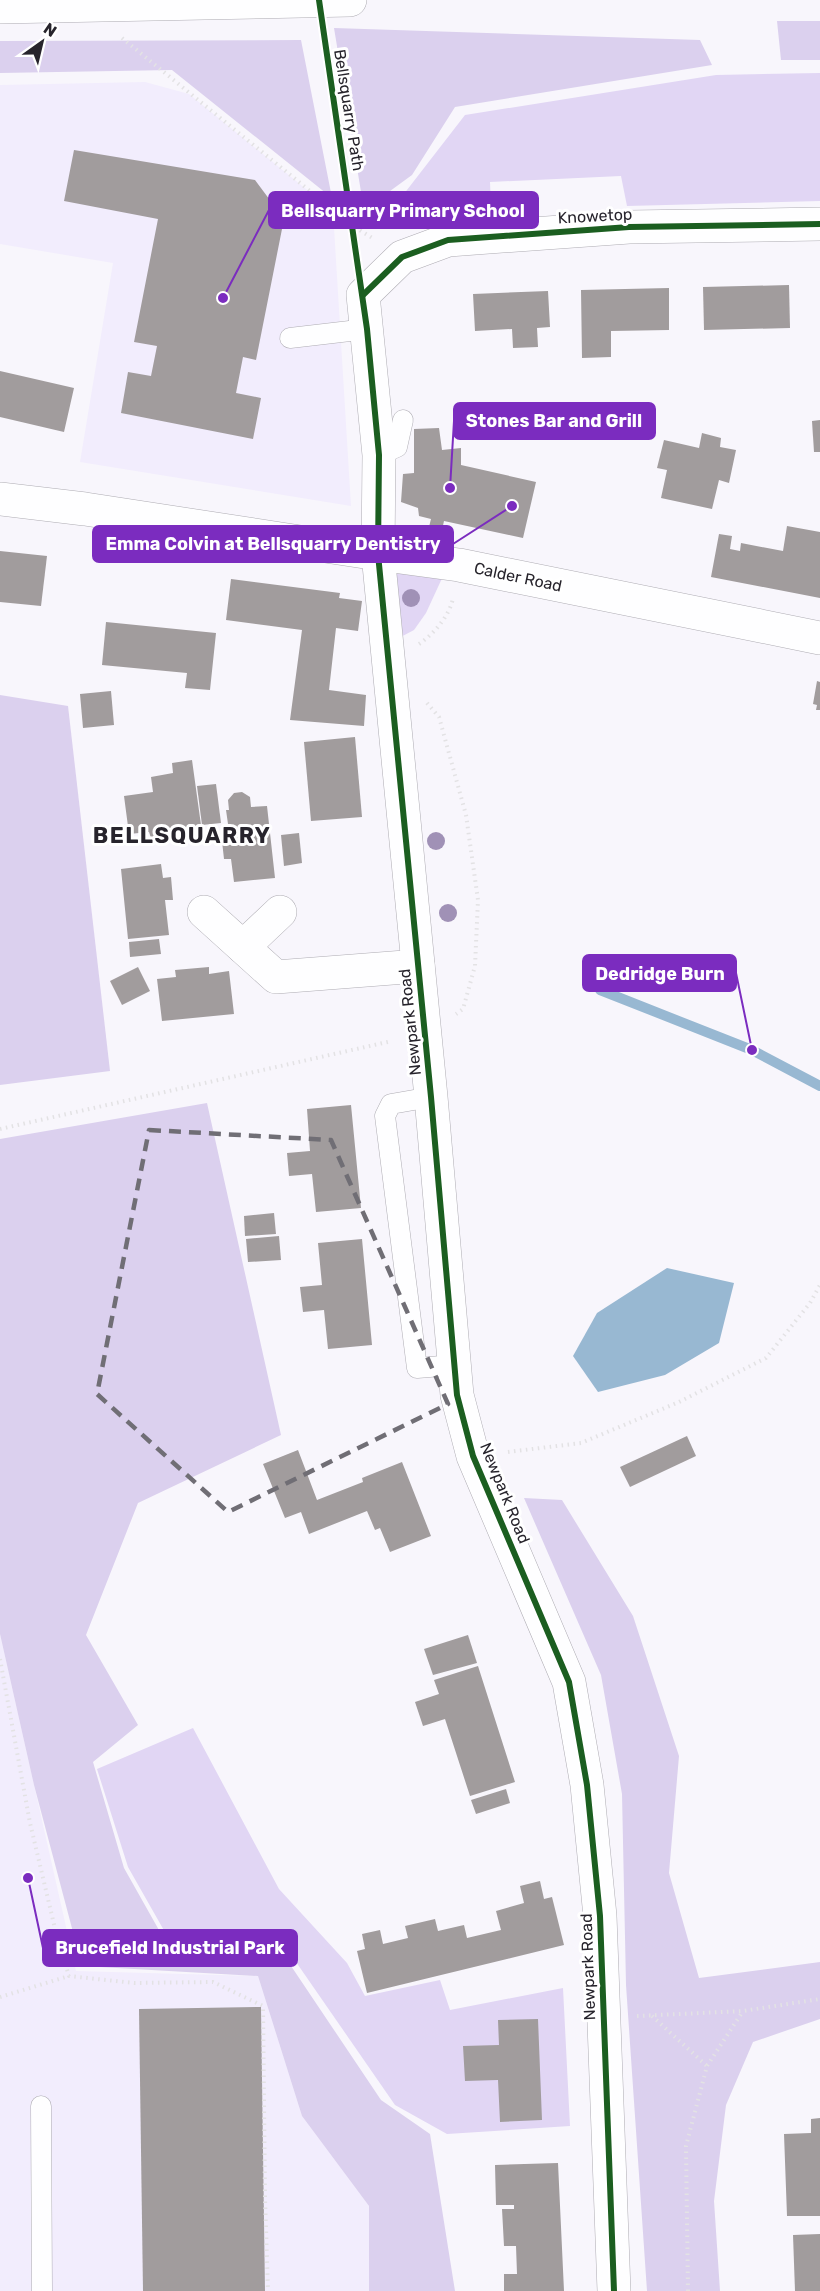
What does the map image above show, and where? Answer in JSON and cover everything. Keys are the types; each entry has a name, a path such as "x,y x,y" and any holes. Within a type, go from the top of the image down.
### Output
{"street":[{"path":"0,7 350,0"},
{"name":"Knowetop","path":"378,554 379,455 363,295 402,257 448,240 629,227 820,224"},
{"name":"Calder Road","path":"0,499 85,509 378,554 459,564 820,638"},
{"name":"Newpark Road","path":"378,554 431,1097 457,1395 473,1456 569,1682 586,1785 600,1916 614,2291"},
{"path":"204,912 276,977 418,966"},
{"path":"243,947 280,912"}],"lane":[{"path":"290,338 367,329"},
{"path":"379,455 397,447 403,420"},
{"path":"431,1097 391,1104 385,1116 417,1368 454,1365"},
{"path":"41,2106 42,2291"}],"path":[{"path":"81,5 353,226"},
{"path":"351,214 355,237"},
{"path":"389,659 422,643 437,627 451,607 459,564"},
{"path":"0,1129 405,1038 423,1032 463,1009 475,966 478,900 466,815 439,717 425,701"},
{"path":"473,1456 581,1443 679,1402 766,1358 820,1286"},
{"path":"0,1659 30,1823 57,1937 69,1976"},
{"path":"0,1997 69,1976 134,1983 213,1982 263,2006 268,2291"},
{"path":"604,2018 743,2011 820,1999"},
{"path":"688,2291 686,2146 707,2066 743,2011"},
{"path":"651,2016 707,2066"}],"highlighted area":[{"path":"149,1130 331,1140 448,1404 228,1512 97,1394"}],"shaded area":[{"path":"777,21 820,21 820,60 781,60"},
{"path":"334,28 700,40 712,65 455,107 412,175 364,210"},
{"path":"301,40 332,198 172,70 0,73 0,41"},
{"path":"820,73 820,201 627,206 621,176 490,182 491,208 403,220 400,199 465,115 716,75"},
{"path":"145,82 189,94 333,211 351,506 80,462 113,263 0,244 0,85"},
{"path":"394,567 444,574 426,613 414,630 397,639"},
{"path":"0,695 68,706 110,1071 0,1085"},
{"path":"207,1103 281,1435 138,1503 86,1635 138,1725 93,1762 124,1868 164,1939 263,1940 283,1954 381,2100 430,2134 455,2291 369,2291 369,2206 302,2116 258,1976 82,1966 34,1785 0,1634 0,1139"},
{"path":"524,1498 562,1500 633,1616 679,1756 669,1873 699,1978 820,1962 820,2019 753,2042 726,2105 714,2201 720,2291 647,2291 626,1985 622,1794 601,1675"},
{"path":"0,1634 76,1971 258,1976 302,2116 369,2206 369,2291 0,2291"},
{"path":"193,1728 279,1889 347,1963 365,1996 440,1980 450,2010 563,1988 570,2126 447,2134 395,2105 287,1949 263,1934 166,1934 128,1867 97,1769"}],"water":[{"path":"667,1268 734,1283 719,1343 665,1375 598,1392 573,1356 597,1313"}],"building":[{"path":"74,150 255,180 284,219 256,360 243,357 236,393 261,398 253,439 121,413 128,372 151,376 157,346 134,342 158,219 64,201"},
{"path":"789,285 790,328 704,330 703,287"},
{"path":"669,288 669,330 611,331 611,357 582,358 581,290"},
{"path":"548,291 550,327 537,328 538,347 513,348 512,329 475,331 473,294"},
{"path":"0,371 74,388 64,432 0,417"},
{"path":"820,420 820,452 814,452 812,421"},
{"path":"439,428 442,450 461,448 461,465 536,482 523,538 444,521 442,530 429,527 431,519 419,516 418,508 401,502 403,474 414,473 414,429"},
{"path":"702,433 721,438 720,447 736,450 729,483 719,480 712,509 661,498 667,470 657,468 664,440 699,448"},
{"path":"787,526 820,532 820,598 711,577 719,534 732,536 730,549 740,551 741,543 783,551"},
{"path":"0,551 47,556 41,606 0,602"},
{"path":"231,579 340,593 339,598 362,601 358,631 336,628 329,690 366,695 364,726 290,720 302,630 226,620"},
{"path":"106,622 216,633 210,690 185,688 187,673 102,665"},
{"path":"817,681 820,682 820,710 816,710 817,705 813,704"},
{"path":"111,691 114,725 83,728 80,694"},
{"path":"355,737 362,817 311,821 304,742"},
{"path":"192,760 201,825 178,829 179,834 151,838 149,832 129,834 124,796 153,792 151,777 173,773 172,763"},
{"path":"216,784 221,823 202,825 197,786"},
{"path":"242,792 250,797 251,807 267,806 275,878 234,882 231,859 224,859 221,832 229,831 226,810 229,810 228,800 234,793"},
{"path":"299,833 302,863 284,866 281,835"},
{"path":"161,864 163,878 171,877 173,900 165,900 169,935 128,939 121,869"},
{"path":"159,939 161,954 130,957 129,942"},
{"path":"138,967 150,991 122,1005 110,981"},
{"path":"209,967 209,974 229,971 234,1014 162,1021 157,979 176,977 175,970"},
{"path":"351,1105 361,1208 316,1212 312,1174 289,1176 287,1153 310,1151 307,1109"},
{"path":"274,1213 276,1234 245,1236 244,1216"},
{"path":"279,1236 281,1260 248,1262 246,1239"},
{"path":"362,1239 372,1345 328,1349 324,1310 303,1312 300,1287 322,1285 318,1243"},
{"path":"687,1436 696,1456 630,1487 620,1467"},
{"path":"298,1450 317,1500 363,1482 362,1478 402,1462 431,1536 390,1552 380,1528 375,1530 367,1511 309,1534 301,1512 285,1518 263,1464"},
{"path":"468,1635 477,1663 433,1675 424,1649"},
{"path":"478,1666 515,1782 470,1796 445,1719 423,1726 415,1702 439,1694 434,1680"},
{"path":"506,1789 510,1803 476,1814 471,1800"},
{"path":"540,1881 544,1899 552,1897 564,1945 367,1993 357,1951 365,1949 362,1934 380,1930 383,1944 408,1938 405,1926 435,1919 438,1931 464,1925 467,1938 501,1930 496,1911 524,1903 520,1886"},
{"path":"261,2007 265,2291 143,2291 139,2009"},
{"path":"538,2019 542,2120 500,2122 498,2080 465,2081 463,2046 499,2045 498,2020"},
{"path":"820,2118 820,2216 787,2216 784,2134 811,2133 811,2119"},
{"path":"558,2163 564,2291 504,2291 504,2274 517,2274 516,2246 504,2246 502,2209 514,2209 514,2205 496,2205 495,2165"},
{"path":"820,2234 820,2291 795,2291 793,2235"}],"waterway":[{"path":"600,990 752,1050 820,1086"}],"cycle path":[{"name":"Bellsquarry Path","path":"319,0 367,329 379,455 378,554 431,1097 457,1395 473,1456 569,1682 587,1785 600,1916 614,2291"},
{"path":"363,295 402,257 448,240 629,227 820,224"}],"place":[{"name":"Bellsquarry Primary School","path":"223,298"},
{"name":"Stones Bar and Grill","path":"450,488"},
{"name":"Emma Colvin at Bellsquarry Dentistry","path":"512,506"},
{"name":"Dedridge Burn","path":"752,1050"},
{"name":"Brucefield Industrial Park","path":"28,1878"}],"district":[{"name":"BELLSQUARRY","path":"182,835"}]}
